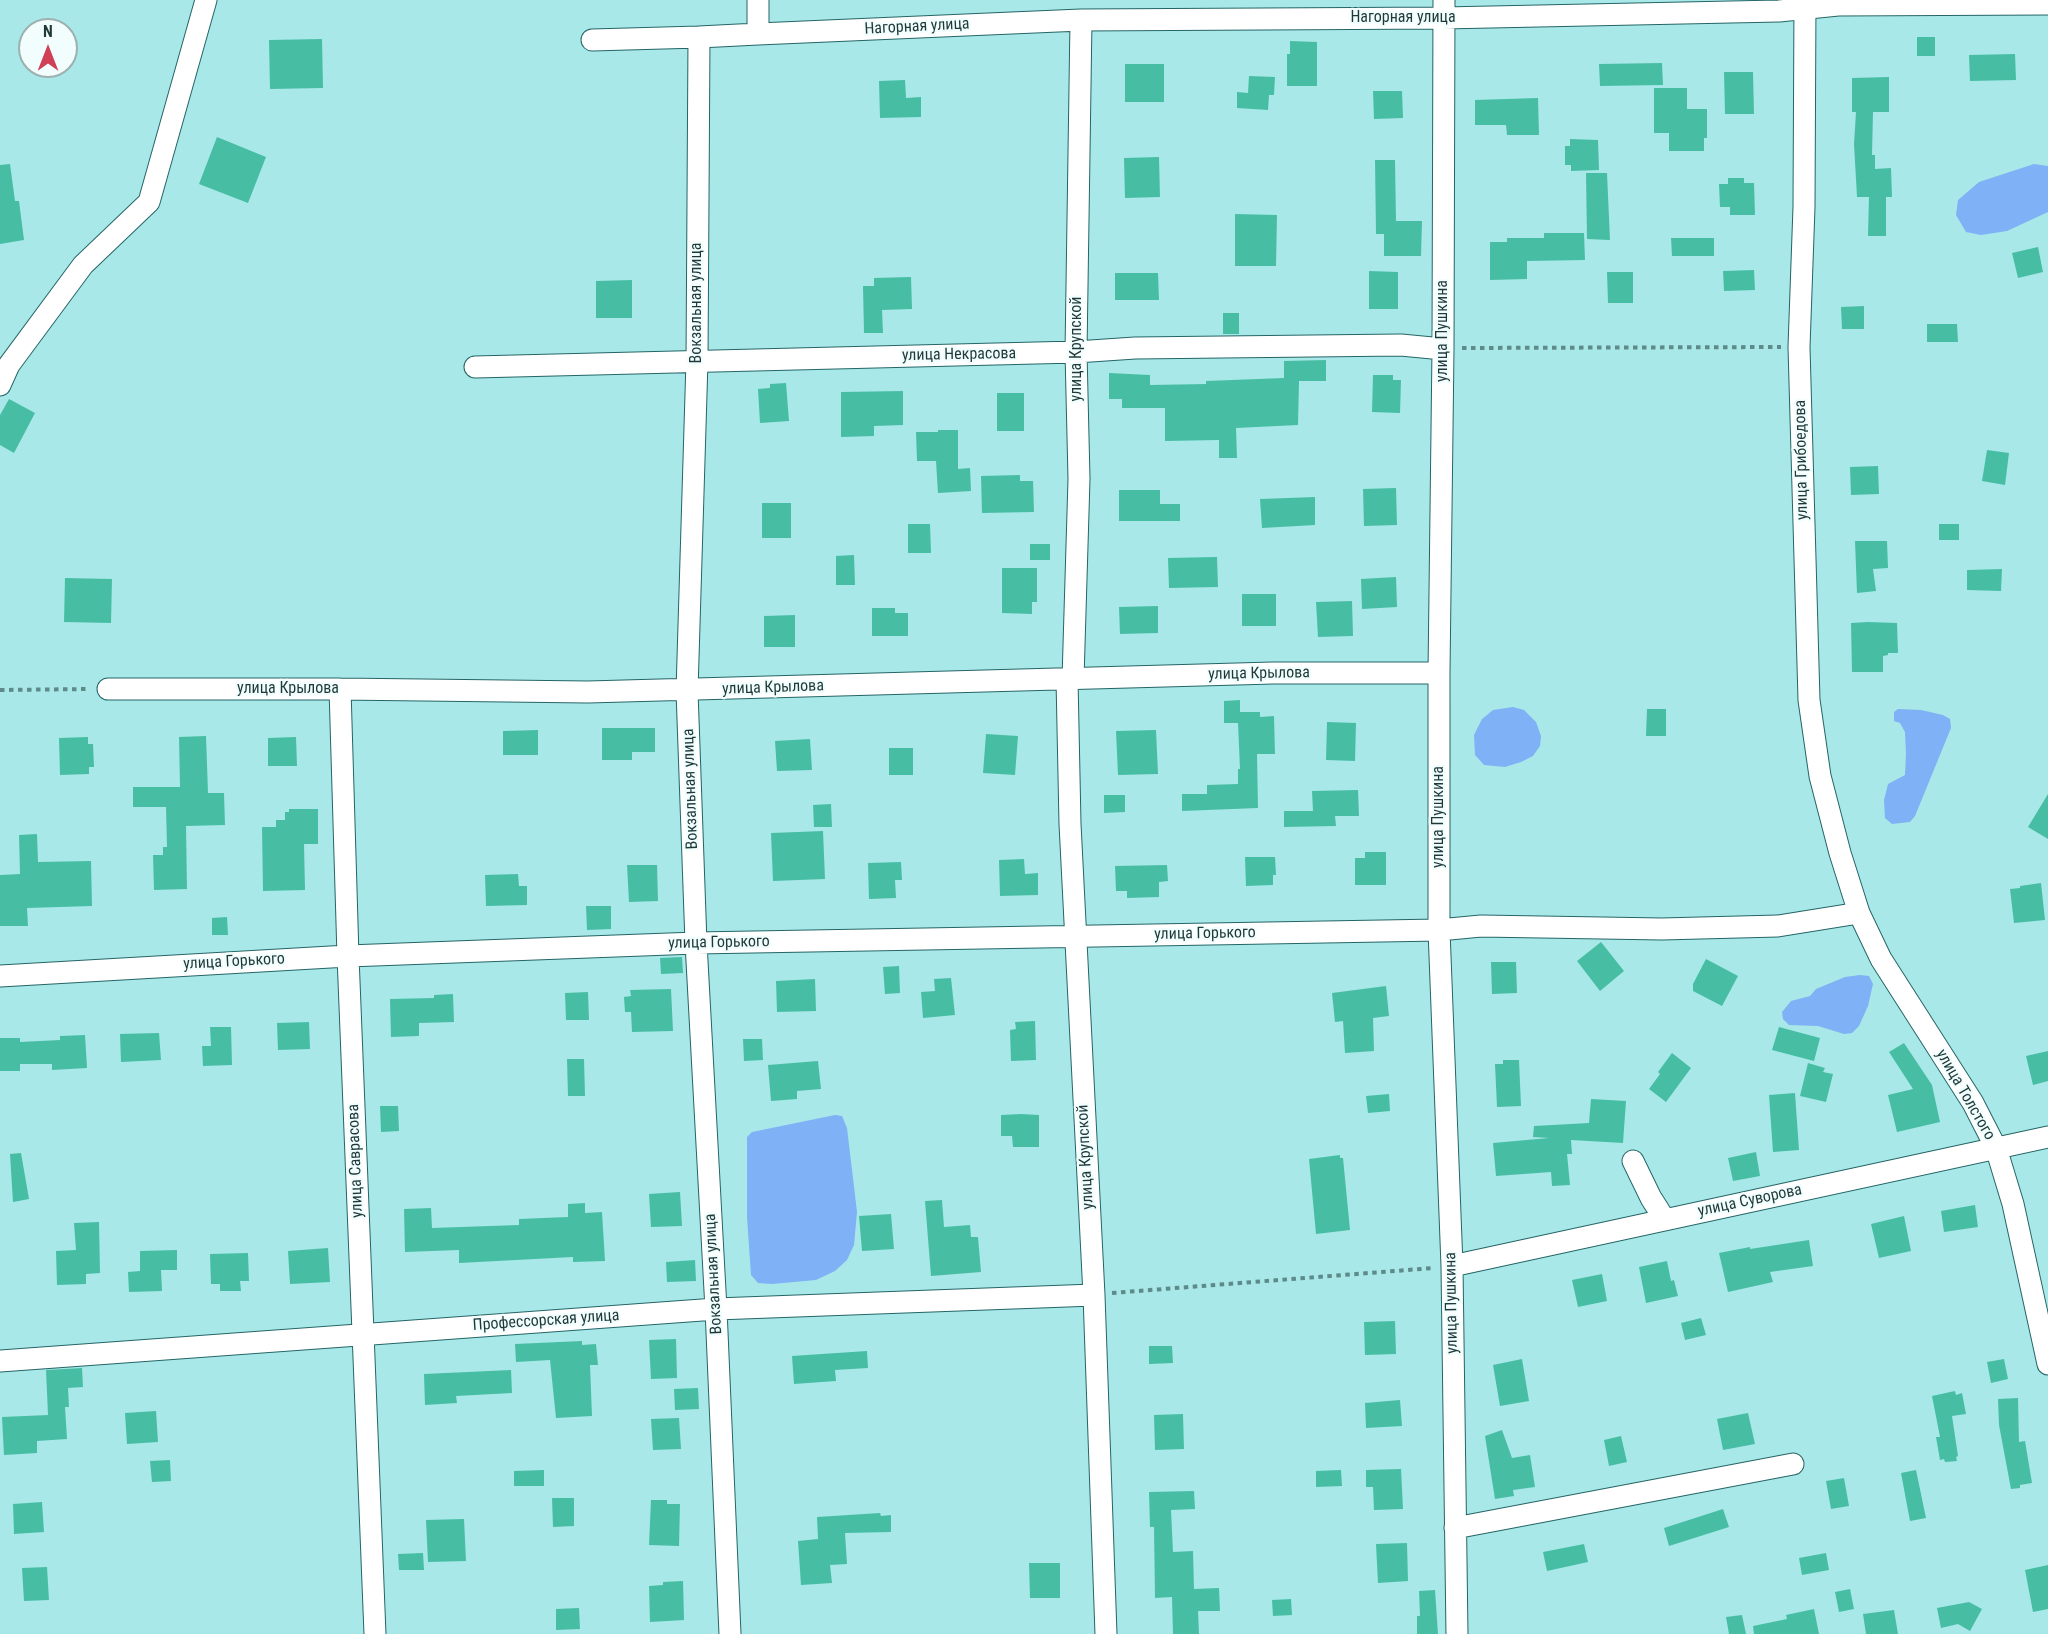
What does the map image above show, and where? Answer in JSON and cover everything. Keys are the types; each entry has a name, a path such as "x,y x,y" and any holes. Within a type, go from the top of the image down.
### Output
{"street":[{"path":"0,385 9,365 83,265 149,202 206,0"},
{"path":"592,40 758,34 758,0"},
{"name":"Нагорная улица","path":"758,34 1081,20 1102,10 1444,9 1779,12 1805,4 2048,4"},
{"name":"улица Грибоедова","path":"1805,4 1804,207 1799,346 1809,700 1820,776 1840,853 1859,913"},
{"name":"улица Пушкина","path":"1444,9 1439,930 1452,1266 1456,1634"},
{"name":"улица Крупской","path":"1081,20 1076,352 1079,479 1070,679 1075,936 1094,1295 1106,1634"},
{"name":"Вокзальная улица","path":"699,37 697,361 687,691 696,943 716,1310 730,1634"},
{"name":"улица Некрасова","path":"475,367 1076,352 1135,348 1421,346 1443,349"},
{"name":"улица Крылова","path":"108,689 687,691 1273,673 1439,673"},
{"name":"улица Саврасова","path":"340,689 348,956 375,1634"},
{"name":"улица Горького","path":"0,976 348,956 696,943 1439,930 1480,926 1662,929 1778,926 1859,913"},
{"name":"улица Толстого","path":"1859,913 1881,959 1973,1103 1996,1148 2013,1204 2048,1364"},
{"name":"улица Суворова","path":"1452,1266 2048,1137"},
{"path":"1633,1161 1651,1198 1665,1220"},
{"name":"Профессорская улица","path":"0,1361 716,1310 1094,1295"},
{"path":"1455,1528 1793,1464"}],"path":[{"path":"1443,349 1799,346"},
{"path":"0,690 108,689"},
{"path":"1094,1295 1452,1266"}],"water":[{"path":"2034,164 2048,166 2048,212 2007,231 1981,235 1966,232 1956,215 1958,200 1979,182"},
{"path":"1513,707 1524,710 1536,722 1541,736 1540,746 1533,756 1521,762 1505,767 1484,765 1475,755 1474,735 1482,719 1493,710"},
{"path":"1898,709 1921,710 1943,715 1950,719 1951,728 1915,816 1910,822 1892,824 1885,818 1884,800 1888,784 1905,775 1905,732 1900,723 1894,721 1894,712"},
{"path":"1869,976 1873,984 1868,1006 1859,1026 1852,1033 1844,1034 1818,1026 1789,1025 1783,1019 1782,1012 1791,1001 1810,996 1816,989 1845,977"},
{"path":"835,1115 842,1116 847,1128 857,1212 854,1245 847,1260 835,1271 816,1280 758,1283 751,1275 747,1217 747,1137 752,1132"}],"building":[{"path":"1917,37 1935,37 1935,56 1917,56"},
{"path":"322,39 323,88 270,89 269,40"},
{"path":"1290,41 1317,42 1317,86 1287,86 1287,54 1290,54"},
{"path":"2015,54 2016,80 1970,81 1969,55"},
{"path":"1662,63 1663,85 1600,86 1599,64"},
{"path":"1125,64 1164,64 1164,102 1125,102"},
{"path":"1724,72 1753,72 1754,114 1725,114"},
{"path":"1249,76 1275,77 1274,95 1269,95 1268,110 1237,108 1237,92 1248,93"},
{"path":"1889,77 1889,112 1873,112 1872,155 1875,155 1875,169 1891,168 1892,197 1886,197 1886,236 1868,236 1869,197 1857,197 1854,144 1856,112 1852,112 1852,78"},
{"path":"905,80 906,98 921,97 921,117 880,118 879,81"},
{"path":"1654,88 1687,88 1687,109 1707,109 1707,138 1704,138 1704,151 1669,151 1669,133 1654,133"},
{"path":"1373,91 1402,91 1403,118 1374,119"},
{"path":"1538,98 1539,135 1507,135 1506,125 1475,125 1475,100"},
{"path":"217,137 266,157 248,203 199,184"},
{"path":"1570,139 1598,140 1599,170 1571,171 1571,165 1565,165 1565,146 1570,146"},
{"path":"1159,157 1160,197 1125,198 1124,158"},
{"path":"1375,160 1395,160 1396,221 1422,221 1421,256 1384,256 1384,234 1376,234"},
{"path":"10,164 15,201 19,201 24,240 0,244 0,165"},
{"path":"1586,173 1607,173 1610,240 1587,239"},
{"path":"1728,178 1744,178 1744,183 1754,183 1755,215 1730,215 1730,207 1720,207 1719,184 1728,184"},
{"path":"1235,214 1277,215 1276,266 1235,266"},
{"path":"1544,233 1584,233 1585,260 1527,261 1527,279 1490,280 1490,242 1507,242 1507,238 1544,238"},
{"path":"1671,238 1714,238 1714,256 1672,256"},
{"path":"2038,247 2043,272 2018,278 2012,253"},
{"path":"1754,270 1755,290 1724,291 1723,271"},
{"path":"1369,271 1398,272 1398,309 1369,309"},
{"path":"1607,272 1633,272 1633,303 1608,303"},
{"path":"1115,273 1158,273 1159,300 1115,300"},
{"path":"911,277 912,309 882,310 883,333 864,333 863,286 874,286 874,278"},
{"path":"632,280 632,318 596,318 596,281"},
{"path":"1864,306 1864,329 1842,329 1841,307"},
{"path":"1223,313 1239,313 1239,334 1223,334"},
{"path":"1927,324 1957,324 1958,342 1927,342"},
{"path":"1326,360 1326,381 1299,381 1298,425 1236,428 1237,458 1219,458 1219,440 1165,441 1165,408 1122,408 1122,399 1109,399 1109,373 1150,375 1150,385 1206,384 1206,381 1284,378 1284,361"},
{"path":"1373,375 1393,375 1393,380 1401,380 1400,413 1372,412"},
{"path":"786,383 789,421 760,423 758,389 770,388 770,384"},
{"path":"903,391 903,425 874,426 874,436 841,437 841,392"},
{"path":"997,393 1024,393 1024,431 997,431"},
{"path":"9,399 35,413 14,453 0,445 0,415"},
{"path":"938,430 958,430 958,469 970,468 971,491 938,493 936,461 917,461 916,432 938,432"},
{"path":"1987,450 2009,453 2005,485 1982,481"},
{"path":"1878,466 1879,494 1851,495 1850,467"},
{"path":"1020,475 1020,481 1033,481 1034,512 982,513 981,476"},
{"path":"1396,488 1397,525 1364,526 1363,489"},
{"path":"1119,490 1160,490 1160,504 1180,504 1180,521 1119,521"},
{"path":"1315,497 1315,525 1262,528 1260,499"},
{"path":"762,503 791,503 791,538 762,538"},
{"path":"908,524 930,524 931,553 908,553"},
{"path":"1939,524 1959,524 1959,540 1939,540"},
{"path":"1855,541 1887,541 1888,568 1873,569 1876,591 1857,593"},
{"path":"1030,544 1050,544 1050,560 1030,560"},
{"path":"854,555 855,585 836,585 836,556"},
{"path":"1217,557 1218,587 1169,588 1168,558"},
{"path":"1002,568 1037,568 1037,602 1032,602 1032,614 1002,613"},
{"path":"2002,569 2001,591 1967,590 1967,570"},
{"path":"1396,577 1397,607 1362,609 1361,579"},
{"path":"65,578 112,579 111,623 64,622"},
{"path":"1242,594 1276,594 1276,626 1242,626"},
{"path":"1352,601 1353,636 1318,637 1316,602"},
{"path":"1158,606 1158,633 1120,634 1119,607"},
{"path":"872,608 895,608 895,613 908,613 908,636 872,636"},
{"path":"795,615 795,647 764,647 764,616"},
{"path":"1851,623 1897,623 1898,653 1888,653 1883,656 1883,672 1852,672"},
{"path":"1240,700 1240,712 1260,712 1260,717 1274,716 1275,754 1257,754 1258,808 1182,811 1182,794 1207,794 1207,785 1238,784 1238,769 1240,769 1238,723 1224,723 1224,701"},
{"path":"1647,709 1666,709 1666,736 1646,736"},
{"path":"1327,722 1356,723 1355,761 1326,760"},
{"path":"602,728 655,728 655,752 632,752 632,760 602,760"},
{"path":"538,730 538,755 503,755 503,731"},
{"path":"1156,730 1158,774 1118,775 1116,731"},
{"path":"986,734 1018,736 1015,775 983,773"},
{"path":"206,736 208,793 224,793 225,825 186,826 187,889 154,890 153,855 163,855 163,847 167,847 166,807 133,807 133,787 180,787 179,737"},
{"path":"88,737 88,744 93,744 94,767 89,767 89,774 60,775 59,738"},
{"path":"296,737 297,766 268,766 268,738"},
{"path":"810,739 812,770 777,771 775,741"},
{"path":"889,748 913,748 913,775 889,775"},
{"path":"1358,790 1359,816 1335,816 1336,826 1284,827 1284,811 1313,811 1312,791"},
{"path":"2048,794 2048,839 2028,827"},
{"path":"1104,795 1125,795 1125,812 1104,813"},
{"path":"831,804 832,827 814,827 813,805"},
{"path":"289,809 318,809 318,844 304,844 305,890 263,891 262,827 276,827 276,820 285,820 285,812 289,812"},
{"path":"823,831 825,879 773,881 771,833"},
{"path":"37,834 38,862 91,861 92,906 27,908 28,926 0,926 0,875 20,874 19,835"},
{"path":"1365,852 1386,852 1386,885 1355,885 1355,858 1365,858"},
{"path":"1245,857 1275,857 1276,875 1273,875 1273,885 1246,886"},
{"path":"1024,859 1025,874 1038,873 1038,895 1000,896 999,860"},
{"path":"901,862 902,880 895,880 896,898 869,899 868,863"},
{"path":"627,865 657,865 658,901 629,902"},
{"path":"1167,865 1168,881 1159,882 1159,897 1127,898 1127,891 1116,891 1115,866"},
{"path":"518,874 519,886 527,886 527,905 486,906 485,875"},
{"path":"2041,883 2045,920 2014,923 2010,889"},
{"path":"586,906 611,906 611,929 587,930"},
{"path":"227,917 228,935 212,935 212,918"},
{"path":"1601,942 1624,971 1600,991 1577,961"},
{"path":"682,957 683,973 661,974 660,958"},
{"path":"1706,959 1738,976 1722,1006 1693,991 1693,984"},
{"path":"1491,962 1516,962 1517,993 1492,994"},
{"path":"899,966 900,993 885,994 883,967"},
{"path":"951,978 955,1015 923,1018 921,992 935,991 934,979"},
{"path":"815,979 816,1011 777,1012 776,981"},
{"path":"1386,986 1389,1016 1373,1018 1374,1051 1345,1053 1343,1021 1335,1022 1332,993"},
{"path":"671,989 673,1031 632,1032 631,1012 625,1012 624,997 631,996 630,990"},
{"path":"588,992 589,1020 566,1020 565,993"},
{"path":"453,994 454,1022 419,1023 419,1036 391,1037 390,999 434,998 434,995"},
{"path":"1035,1021 1036,1060 1011,1061 1010,1030 1016,1029 1015,1022"},
{"path":"309,1022 310,1049 278,1050 277,1023"},
{"path":"210,1027 231,1027 232,1065 203,1066 202,1046 211,1046"},
{"path":"1779,1027 1820,1038 1814,1061 1772,1050"},
{"path":"159,1033 161,1060 121,1062 120,1034"},
{"path":"85,1035 87,1068 52,1070 52,1064 20,1064 20,1071 0,1071 0,1038 20,1038 20,1042 60,1040 60,1036"},
{"path":"743,1039 762,1039 763,1060 744,1061"},
{"path":"1904,1043 1932,1085 1940,1122 1897,1132 1888,1095 1913,1089 1889,1052"},
{"path":"2048,1051 2048,1081 2033,1085 2026,1056"},
{"path":"1672,1053 1691,1068 1666,1102 1649,1089"},
{"path":"567,1059 584,1059 585,1096 568,1096"},
{"path":"1503,1060 1519,1060 1521,1106 1497,1107 1495,1064 1503,1064"},
{"path":"818,1061 821,1089 797,1091 797,1099 771,1101 768,1065"},
{"path":"1808,1063 1825,1068 1823,1072 1833,1074 1826,1102 1800,1096"},
{"path":"1795,1093 1799,1150 1773,1152 1769,1095"},
{"path":"1389,1094 1390,1111 1368,1113 1366,1096"},
{"path":"1591,1099 1626,1101 1623,1143 1571,1140 1572,1154 1567,1154 1570,1185 1552,1186 1551,1172 1496,1176 1493,1143 1549,1138 1533,1137 1534,1126 1589,1123"},
{"path":"380,1106 398,1106 399,1131 381,1132"},
{"path":"1001,1115 1039,1115 1039,1147 1013,1147 1012,1136 1001,1136"},
{"path":"1756,1152 1760,1176 1733,1181 1728,1158"},
{"path":"21,1153 29,1199 13,1202 10,1154"},
{"path":"1340,1155 1340,1158 1343,1158 1350,1230 1316,1234 1309,1159"},
{"path":"680,1192 682,1226 651,1227 649,1194"},
{"path":"942,1200 944,1227 970,1225 971,1237 978,1237 981,1272 931,1276 925,1201"},
{"path":"585,1203 585,1213 602,1212 605,1261 573,1262 573,1257 459,1263 459,1250 405,1252 404,1209 431,1208 432,1228 519,1225 519,1219 568,1217 568,1204"},
{"path":"1975,1205 1978,1227 1944,1232 1941,1211"},
{"path":"891,1214 894,1249 862,1251 859,1216"},
{"path":"1904,1216 1911,1251 1879,1258 1871,1224"},
{"path":"99,1222 100,1273 86,1274 86,1284 57,1285 56,1251 76,1250 74,1223"},
{"path":"1809,1240 1813,1266 1770,1272 1773,1282 1728,1292 1719,1253"},
{"path":"328,1248 330,1282 290,1284 288,1251"},
{"path":"177,1250 177,1270 161,1270 162,1291 129,1292 128,1272 140,1271 140,1251"},
{"path":"248,1253 249,1281 240,1281 241,1291 220,1291 220,1284 211,1284 210,1254"},
{"path":"695,1260 696,1281 667,1282 666,1262"},
{"path":"1667,1261 1671,1281 1674,1280 1678,1296 1646,1303 1639,1267"},
{"path":"1602,1274 1607,1301 1578,1307 1572,1280"},
{"path":"1701,1318 1706,1335 1685,1340 1681,1323"},
{"path":"1395,1321 1396,1354 1365,1355 1364,1322"},
{"path":"676,1339 677,1378 651,1379 649,1340"},
{"path":"582,1341 582,1345 596,1344 598,1365 590,1365 592,1416 556,1418 550,1360 516,1362 515,1344"},
{"path":"1149,1346 1172,1346 1173,1363 1149,1364"},
{"path":"867,1351 868,1368 835,1370 836,1381 794,1384 792,1356"},
{"path":"1522,1359 1529,1401 1500,1406 1493,1365"},
{"path":"2004,1359 2008,1379 1991,1383 1987,1362"},
{"path":"82,1368 83,1387 68,1388 69,1407 65,1407 67,1439 37,1441 37,1453 4,1455 2,1417 48,1415 46,1370"},
{"path":"511,1370 512,1393 456,1396 457,1403 425,1405 424,1374"},
{"path":"698,1388 699,1409 675,1410 674,1389"},
{"path":"1955,1391 1956,1395 1962,1393 1966,1414 1952,1416 1958,1456 1957,1461 1945,1462 1944,1459 1940,1460 1936,1437 1940,1437 1932,1396"},
{"path":"2018,1398 2019,1442 2025,1441 2032,1483 2011,1489 1999,1425 1998,1399"},
{"path":"1400,1400 1402,1426 1366,1428 1365,1403"},
{"path":"156,1411 158,1442 127,1444 125,1413"},
{"path":"1748,1413 1755,1444 1723,1450 1717,1419"},
{"path":"1183,1414 1184,1449 1155,1450 1154,1415"},
{"path":"679,1418 681,1449 653,1450 651,1419"},
{"path":"1502,1430 1512,1458 1530,1455 1535,1487 1513,1490 1514,1496 1495,1499 1485,1436"},
{"path":"1621,1436 1627,1462 1609,1466 1604,1440"},
{"path":"170,1460 171,1481 152,1482 150,1461"},
{"path":"1401,1469 1403,1509 1374,1510 1373,1487 1366,1487 1366,1470"},
{"path":"544,1470 544,1486 514,1486 514,1471"},
{"path":"1341,1470 1342,1486 1316,1487 1316,1471"},
{"path":"1916,1470 1926,1518 1910,1521 1901,1473"},
{"path":"1844,1478 1849,1506 1831,1509 1826,1481"},
{"path":"1194,1491 1195,1509 1171,1510 1173,1552 1193,1551 1194,1589 1219,1588 1220,1611 1198,1611 1199,1634 1173,1634 1172,1597 1155,1598 1154,1527 1150,1527 1149,1492"},
{"path":"552,1498 574,1498 574,1526 553,1527"},
{"path":"651,1500 667,1500 667,1504 680,1504 679,1546 649,1545"},
{"path":"42,1502 44,1532 14,1534 13,1504"},
{"path":"1723,1509 1729,1527 1669,1546 1664,1528"},
{"path":"880,1513 881,1516 891,1515 891,1532 845,1533 847,1564 830,1565 832,1583 801,1585 798,1541 818,1539 817,1517"},
{"path":"464,1519 466,1561 428,1562 426,1520"},
{"path":"1407,1543 1408,1581 1378,1583 1376,1544"},
{"path":"1584,1544 1588,1562 1547,1571 1543,1552"},
{"path":"423,1553 424,1570 399,1570 398,1554"},
{"path":"1826,1553 1829,1570 1802,1575 1799,1558"},
{"path":"1029,1563 1060,1563 1060,1598 1030,1598"},
{"path":"2048,1565 2048,1609 2033,1612 2025,1570"},
{"path":"47,1567 49,1600 24,1601 22,1568"},
{"path":"683,1581 684,1620 650,1622 649,1586 663,1585 663,1582"},
{"path":"1850,1589 1854,1609 1839,1612 1835,1592"},
{"path":"1435,1590 1438,1634 1417,1634 1417,1616 1420,1616 1419,1591"},
{"path":"1291,1599 1292,1615 1273,1616 1272,1600"},
{"path":"1969,1602 1982,1609 1970,1631 1958,1624 1941,1628 1937,1608"},
{"path":"579,1608 580,1629 556,1630 556,1609"},
{"path":"1814,1609 1819,1634 1754,1634 1753,1626 1787,1619 1786,1615"},
{"path":"1894,1610 1898,1634 1866,1634 1863,1614"},
{"path":"1742,1615 1746,1634 1729,1634 1726,1617"}]}
